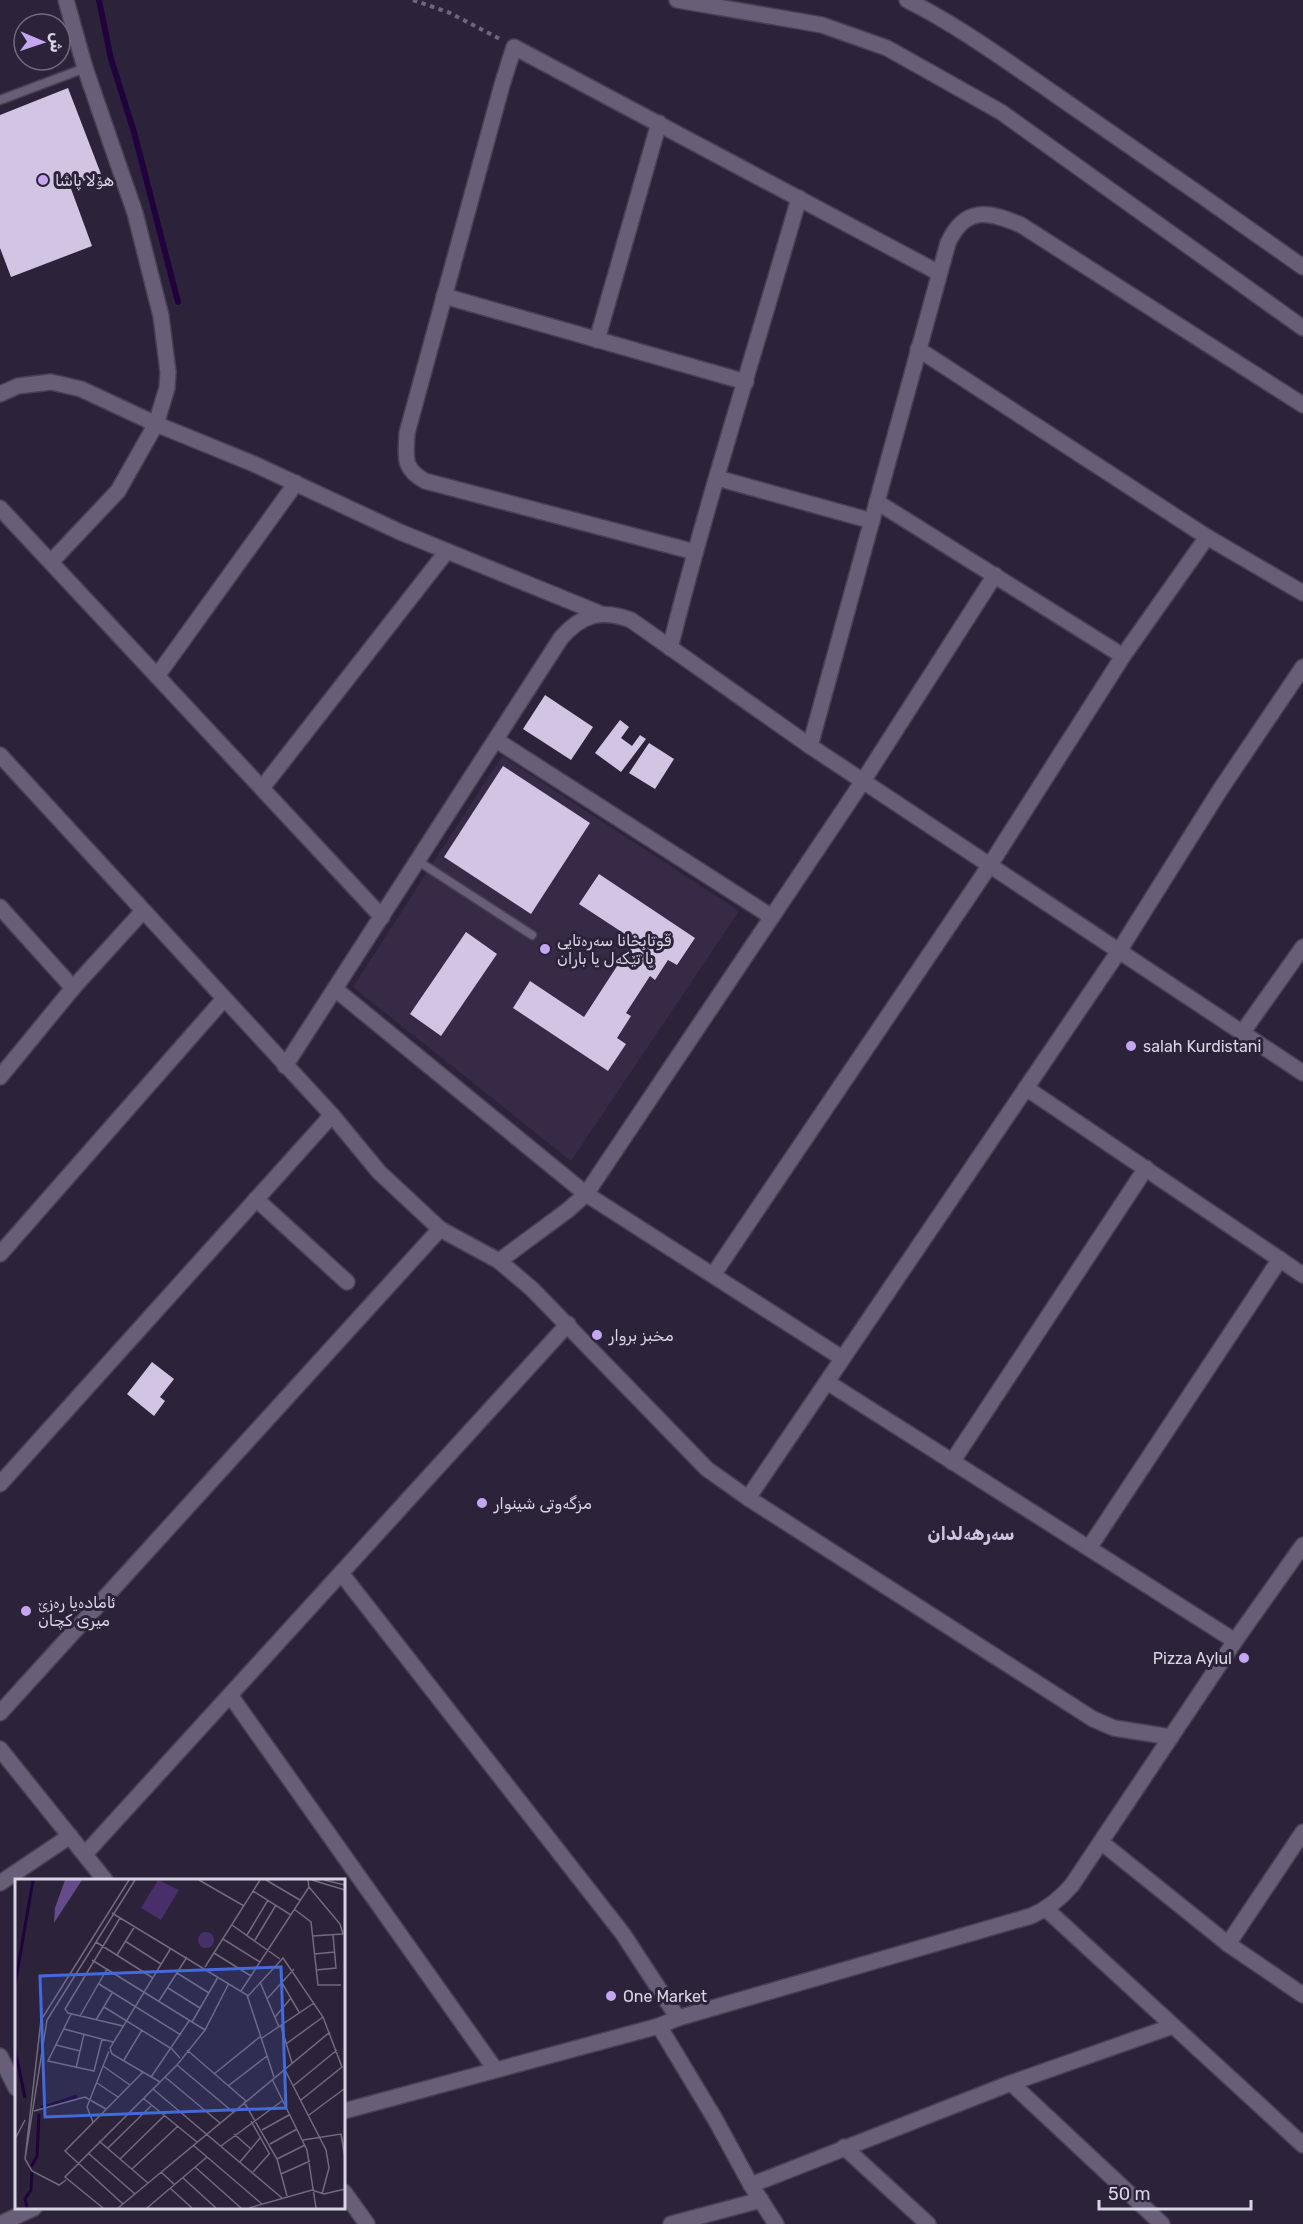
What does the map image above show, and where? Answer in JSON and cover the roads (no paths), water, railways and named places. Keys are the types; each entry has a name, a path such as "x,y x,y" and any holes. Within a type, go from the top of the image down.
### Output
{"street":[{"path":"51,562 118,491 156,424 167,388 168,372 161,316 135,213 85,68 66,0"},
{"path":"677,0 822,25 887,48 1001,112 1303,328"},
{"path":"907,0 931,12 1022,72 1303,267"},
{"path":"694,552 425,481 413,474 408,467 407,433 514,47 939,273"},
{"path":"597,340 659,123"},
{"path":"670,648 694,552 799,198"},
{"path":"810,746 939,273 954,228 959,224 976,215 1000,216 1045,238 1303,405"},
{"path":"444,296 746,382"},
{"path":"918,349 1207,537 1303,593"},
{"path":"0,394 18,386 51,382 81,389 156,424 296,483 400,532 599,614 617,615 631,620 810,746 1303,1073"},
{"path":"717,478 872,521"},
{"path":"157,676 296,483"},
{"path":"877,502 1123,656"},
{"path":"0,508 382,917"},
{"path":"713,1275 990,865 1123,656 1207,537"},
{"path":"262,788 447,550"},
{"path":"499,1261 586,1194 863,781 995,575"},
{"path":"285,1066 561,638 583,619 599,614"},
{"path":"748,1498 1119,951 1220,790 1303,667"},
{"path":"496,740 772,917"},
{"path":"0,755 223,1000 332,1115 379,1172 440,1228 499,1261 568,1324 707,1469 748,1498 1093,1719 1114,1728 1171,1737"},
{"path":"0,907 74,988"},
{"path":"0,1077 74,988 143,911"},
{"path":"1242,1033 1303,946"},
{"path":"335,989 586,1194 842,1358"},
{"path":"0,1254 223,1000"},
{"path":"1026,1088 1303,1275"},
{"path":"0,1485 332,1115"},
{"path":"952,1462 1146,1168"},
{"path":"256,1199 347,1282"},
{"path":"0,1713 440,1228"},
{"path":"1089,1548 1280,1259"},
{"path":"85,1854 568,1324"},
{"path":"827,1382 1235,1641"},
{"path":"345,2111 658,2026 678,2018 1031,1916 1046,1909 1061,1898 1072,1885 1235,1641 1303,1545"},
{"path":"341,1573 623,1934 678,2018"},
{"path":"230,1695 495,2070"},
{"path":"0,1749 104,1879"},
{"path":"1228,1944 1303,1832"},
{"path":"0,1883 70,1836"},
{"path":"1101,1842 1228,1944 1303,1995"},
{"path":"1046,1909 1303,2145"},
{"path":"658,2026 776,2224"},
{"path":"751,2185 1011,2084 1173,2026"},
{"path":"0,2056 15,2086"},
{"path":"1011,2084 1160,2223"},
{"path":"843,2148 928,2224"},
{"path":"345,2194 362,2222"},
{"path":"671,2224 761,2200"},
{"path":"0,2224 32,2209"}],"lane":[{"path":"0,100 85,68"},
{"path":"418,861 532,935"}],"waterway":[{"path":"99,0 111,59 134,132 178,302"}],"place":[{"name":"هۆلا پاشا","path":"43,180"},
{"name":"قوتابخانا سەرەتایی یا تێکەل یا باران","path":"545,949"},
{"name":"salah Kurdistani","path":"1131,1046"},
{"name":"مخبز بروار","path":"597,1335"},
{"name":"مزگەوتی شينوار","path":"482,1503"},
{"name":"ئامادەيا رەزێ ميرى كچان","path":"26,1611"},
{"name":"Pizza Aylul","path":"1244,1658"},
{"name":"One Market","path":"611,1996"}],"district":[{"name":"سەرهەلدان","path":"971,1534"}]}
